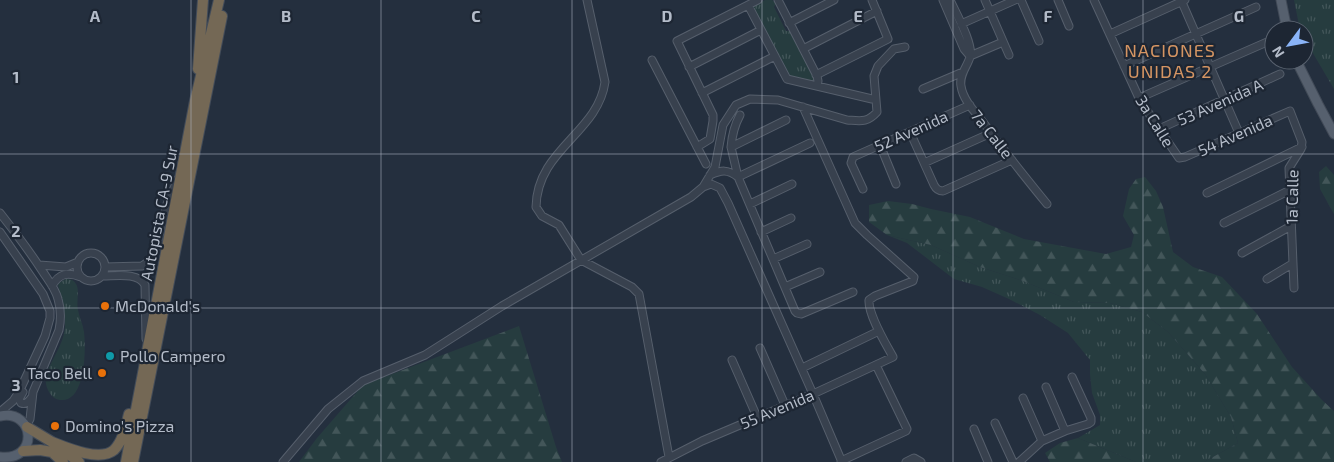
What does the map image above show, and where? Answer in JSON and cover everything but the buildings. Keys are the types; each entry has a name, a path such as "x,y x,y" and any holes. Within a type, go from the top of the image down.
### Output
{"highway":[{"path":"195,102 203,0"},
{"name":"Autopista CA-9 Sur","path":"126,462 195,102 218,0"},
{"name":"Autopista CA-9 Sur","path":"133,462 225,0"},
{"path":"16,456 52,447 94,456 106,455 113,451 122,436 145,358"},
{"path":"26,426 66,458 79,462"}],"main road":[{"path":"1281,0 1285,20"},
{"path":"1300,70 1334,134"},
{"path":"0,414 20,418 26,426 28,433 26,446 16,456 0,457"}],"street":[{"path":"587,0 606,82 597,108 545,171 540,182 536,207 540,214 559,225 581,260 632,287 639,294 668,457"},
{"path":"697,147 710,140 714,121 677,41 758,0"},
{"path":"778,0 816,75 817,86"},
{"path":"789,23 834,0"},
{"path":"816,75 888,39 872,0"},
{"path":"943,0 964,48 970,56"},
{"path":"950,0 970,46 970,56"},
{"path":"985,0 1009,55"},
{"path":"961,24 1015,0"},
{"path":"1021,0 1039,41"},
{"path":"1058,0 1069,26"},
{"name":"3a Calle","path":"1097,1 1139,98 1176,155 1180,158"},
{"path":"1110,34 1183,1 1239,133"},
{"path":"748,5 787,79 872,99"},
{"path":"1124,66 1256,7"},
{"path":"803,49 876,11"},
{"path":"689,66 761,30"},
{"path":"970,56 1004,42"},
{"path":"1139,98 1264,43"},
{"path":"703,187 715,167 723,125 736,105 750,98 761,98 778,100 847,120 870,119 877,112 874,76 878,66 894,49 905,47"},
{"path":"702,93 775,56"},
{"name":"7a Calle","path":"970,56 963,72 961,87 970,105 1047,204"},
{"path":"652,60 706,164"},
{"path":"924,89 963,72"},
{"name":"53 Avenida A","path":"1159,130 1280,74"},
{"name":"52 Avenida","path":"863,189 851,163 855,155 970,105"},
{"path":"802,368 879,331 869,306 869,300 913,281 914,276 855,222 803,107"},
{"name":"54 Avenida","path":"1180,158 1290,111"},
{"name":"1a Calle","path":"1290,111 1302,139 1302,147 1289,168 1294,288"},
{"path":"740,115 735,124 732,137 738,177 795,311 801,314 853,292"},
{"path":"732,147 786,120"},
{"path":"910,132 934,187 938,190 943,191 1012,160"},
{"path":"924,163 991,133"},
{"path":"738,177 810,143"},
{"path":"880,145 896,184"},
{"path":"1207,193 1302,147"},
{"path":"105,267 142,266 151,260 155,252 173,187 183,170"},
{"path":"710,175 730,171 738,177"},
{"path":"283,462 328,409 363,381 425,355 494,311 711,184 720,188 725,196 802,368 841,461 907,429 876,365"},
{"path":"750,204 792,184"},
{"path":"1224,223 1290,190"},
{"path":"0,213 3,221 21,241 52,286 58,299 60,311 59,330 32,397 30,419 26,426"},
{"path":"761,232 791,218"},
{"path":"0,414 19,392 40,348 50,318 48,305 43,294 0,231 6,226 21,241"},
{"path":"1242,254 1291,226"},
{"path":"773,259 807,244"},
{"path":"81,277 77,270 78,262 81,257 91,253 101,257 104,261 103,276"},
{"path":"39,265 66,266 78,262"},
{"path":"1266,279 1292,264"},
{"path":"785,287 820,272"},
{"path":"52,286 60,276 74,274 90,282 103,276 134,276 142,280 145,285 145,358"},
{"name":"55 Avenida","path":"661,462 702,441 813,394 893,357 879,331"},
{"path":"32,397 23,404 19,401 40,358 40,348"},
{"path":"760,348 785,405"},
{"path":"732,360 758,417"},
{"path":"1019,462 1042,441 1090,422 1091,418 1072,377"},
{"path":"1046,387 1065,431"},
{"path":"1023,398 1042,441"},
{"path":"995,423 1013,462"},
{"path":"974,429 988,462"},
{"path":"906,462 914,458 921,462"}],"green space":[{"path":"765,0 772,0 776,3 774,7 786,31 790,31 814,78 814,82 790,78 753,8"},
{"path":"1294,0 1334,0 1334,89 1314,55 1314,20 1298,20"},
{"path":"1326,166 1334,175 1334,214 1320,189 1319,172"},
{"path":"1145,177 1156,191 1163,207 1173,252 1193,267 1222,277 1257,314 1292,367 1334,411 1334,462 1204,462 1238,443 1231,417 1205,374 1168,332 1142,312 1110,303 1074,302 1023,281 980,267 931,245 887,235 869,222 869,205 888,201 912,204 970,217 1024,239 1106,254 1131,247 1134,235 1123,216 1129,189 1136,179"},
{"path":"887,235 931,245 980,267 1023,281 1074,302 1110,303 1142,312 1168,332 1205,374 1231,417 1238,443 1204,462 1136,462 1078,438 1100,425 1100,415 1092,393 1090,360 1068,333 1040,315 1009,299 982,287 954,279 907,243"},
{"path":"66,279 73,281 77,287 78,307 84,332 85,350 80,384 69,399 60,400 51,394 47,387 46,376 64,333 64,310 58,285"},
{"path":"519,326 562,462 299,462 363,385"},
{"path":"1078,438 1136,462 1050,462 1045,453 1060,443"}],"place":[{"name":"McDonald's","path":"105,306"},
{"name":"Pollo Campero","path":"110,356"},
{"name":"Taco Bell","path":"102,373"},
{"name":"Domino's Pizza","path":"55,426"}],"district":[{"name":"NACIONES UNIDAS 2","path":"1170,61"}]}
